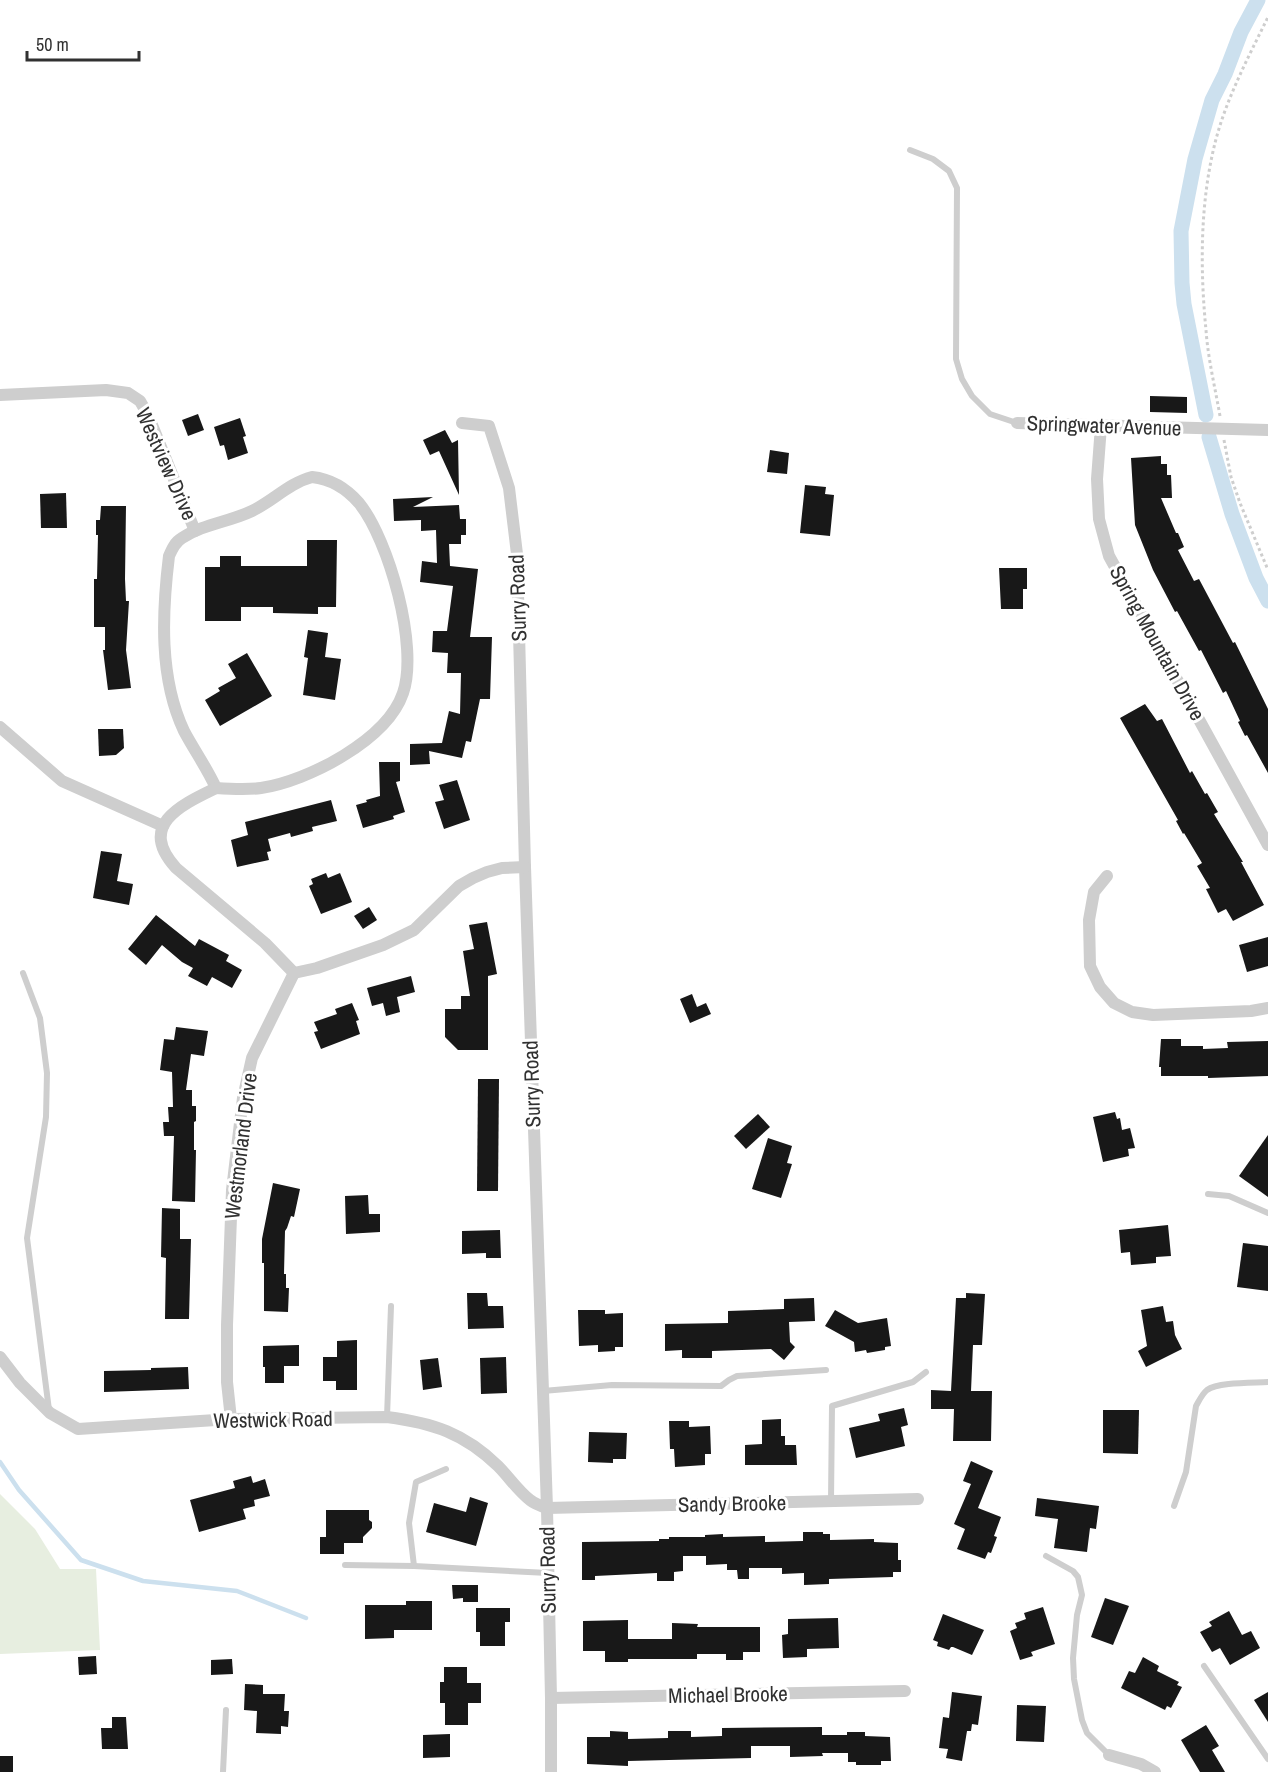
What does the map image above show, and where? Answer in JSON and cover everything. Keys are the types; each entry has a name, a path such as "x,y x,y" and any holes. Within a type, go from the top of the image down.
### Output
{"street":[{"name":"Westview Drive","path":"0,395 106,390 128,393 140,401 148,415 195,531 177,541 169,556 165,608 165,655 169,687 185,732 216,788"},
{"name":"Surry Road","path":"462,423 489,426 508,488 517,554 543,1391 551,1772"},
{"name":"Springwater Avenue","path":"1017,423 1268,430"},
{"name":"Spring Mountain Drive","path":"1101,426 1097,479 1099,519 1109,556 1268,845"},
{"path":"195,531 251,512 301,480 312,477 336,484 358,501 371,520 379,538 393,579 407,639 408,669 403,693 388,719 341,757 315,771 262,788 242,790 216,788 177,808 163,826 163,844 170,861 188,879 265,943 294,973 317,968 400,938 414,930 459,886 473,878 502,868 525,867"},
{"path":"0,727 62,781 163,826"},
{"path":"1107,876 1094,892 1089,920 1090,966 1100,987 1114,1003 1132,1012 1154,1015 1251,1011 1268,1008"},
{"name":"Westmorland Drive","path":"231,1419 227,1382 227,1325 232,1190 243,1098 252,1058 294,973"},
{"name":"Westwick Road","path":"0,1357 20,1383 50,1413 78,1430 231,1419 387,1418 412,1420 447,1430 477,1448 531,1500 546,1508"},
{"name":"Sandy Brooke","path":"546,1508 918,1499"},
{"name":"Michael Brooke","path":"551,1698 905,1691"},
{"path":"1109,1755 1141,1764 1155,1772"}],"lane":[{"name":"Springwater Avenue","path":"910,150 933,159 949,171 957,188 956,359 962,379 972,396 990,414 1017,423"},
{"path":"23,973 40,1018 47,1073 46,1117 27,1238 50,1413"},
{"path":"1208,1194 1229,1196 1268,1213"},
{"path":"387,1418 391,1306"},
{"path":"543,1391 612,1385 721,1386 737,1376 826,1370"},
{"path":"831,1501 831,1406 913,1382 926,1372"},
{"path":"1174,1506 1186,1473 1196,1406 1200,1398 1207,1389 1218,1386 1268,1382"},
{"path":"414,1566 409,1523 416,1482 446,1469"},
{"path":"1046,1556 1073,1571 1078,1578 1082,1595 1077,1616 1073,1658 1080,1710 1087,1734 1109,1755"},
{"path":"345,1566 414,1566 548,1573"},
{"path":"1204,1666 1268,1759"},
{"path":"223,1772 226,1710"}],"path":[{"path":"1268,17 1225,110 1215,144 1205,202 1202,269 1206,331 1231,477 1268,570"}],"shaded area":[{"path":"0,1494 35,1529 60,1569 96,1569 100,1650 0,1654"}],"building":[{"path":"1150,396 1187,397 1187,413 1150,412"},
{"path":"198,414 204,430 188,436 182,420"},
{"path":"240,418 246,436 243,437 248,453 228,460 224,445 220,446 214,427"},
{"path":"445,430 452,443 458,440 459,495 439,451 430,455 423,440"},
{"path":"770,450 789,453 787,474 767,472"},
{"path":"1161,456 1161,464 1167,464 1167,475 1171,475 1172,498 1161,498 1184,547 1178,550 1194,581 1199,579 1233,643 1235,642 1268,709 1268,773 1247,735 1245,736 1226,691 1223,693 1201,650 1199,651 1177,611 1175,612 1153,570 1135,525 1131,458"},
{"path":"805,485 826,487 825,494 834,495 830,536 800,533"},
{"path":"66,493 67,528 41,528 40,494"},
{"path":"433,497 413,507 459,505 460,519 466,519 466,535 461,535 461,544 449,544 450,566 478,569 470,637 492,637 490,699 480,699 471,742 466,741 462,758 429,751 430,764 410,765 410,744 442,743 449,711 460,714 461,673 447,673 448,653 432,652 433,631 447,631 453,586 420,582 422,561 437,563 436,530 421,531 421,520 394,521 393,499"},
{"path":"101,506 126,506 125,579 126,601 129,601 126,650 131,688 108,690 103,650 105,650 105,627 94,627 94,579 97,579 98,535 96,535 96,520 100,520"},
{"path":"307,540 337,540 336,607 318,607 318,614 273,613 273,607 241,607 241,621 205,621 205,567 220,567 220,556 241,556 241,566 307,566"},
{"path":"999,568 1027,568 1027,589 1023,589 1023,609 1001,609"},
{"path":"308,630 328,633 325,657 341,659 335,700 303,695 308,658 304,657"},
{"path":"247,653 272,696 220,726 205,700 220,691 218,688 236,678 228,664"},
{"path":"1145,704 1157,721 1162,719 1190,773 1192,771 1205,794 1207,793 1218,812 1214,814 1243,862 1241,862 1264,905 1233,921 1226,909 1218,913 1206,889 1210,888 1197,866 1202,863 1183,834 1176,821 1178,820 1120,718"},
{"path":"98,729 123,729 124,748 116,755 99,756"},
{"path":"379,762 400,762 400,781 396,782 405,812 393,816 394,819 363,828 356,805 380,796"},
{"path":"457,780 470,820 444,829 435,802 444,800 439,785"},
{"path":"331,800 337,821 312,827 313,831 291,837 290,833 268,839 271,851 267,852 269,860 237,867 231,840 248,835 245,822"},
{"path":"101,851 122,854 117,881 133,884 129,905 93,898"},
{"path":"326,873 328,878 340,873 352,902 321,914 309,886 313,884 311,879"},
{"path":"369,907 377,920 363,929 354,916"},
{"path":"156,915 195,946 199,939 229,955 226,961 242,970 232,988 212,977 207,986 188,976 193,968 162,945 146,965 128,949"},
{"path":"487,922 497,974 488,976 488,1050 458,1050 445,1037 445,1009 461,1009 461,996 470,996 463,951 474,949 469,925"},
{"path":"1268,937 1268,966 1247,972 1239,945"},
{"path":"411,976 415,992 397,997 400,1012 386,1016 383,1003 372,1006 367,988"},
{"path":"692,994 697,1007 706,1003 711,1014 690,1023 680,999"},
{"path":"352,1003 359,1020 356,1021 360,1034 321,1049 314,1032 318,1031 314,1022 337,1014 335,1009"},
{"path":"176,1027 208,1031 204,1056 191,1054 186,1090 192,1090 192,1106 196,1106 196,1121 194,1122 195,1202 172,1201 174,1136 164,1136 163,1122 169,1122 168,1107 173,1107 172,1072 160,1070 164,1039 174,1040"},
{"path":"1161,1039 1181,1039 1181,1046 1203,1046 1203,1049 1228,1048 1227,1042 1268,1041 1268,1076 1208,1078 1208,1076 1161,1076 1161,1067 1159,1067"},
{"path":"478,1079 499,1079 498,1191 477,1191"},
{"path":"1115,1112 1117,1119 1120,1118 1122,1130 1130,1128 1135,1148 1128,1149 1129,1156 1103,1162 1093,1117"},
{"path":"758,1114 770,1127 746,1149 734,1136"},
{"path":"1268,1135 1268,1197 1239,1176"},
{"path":"768,1138 792,1146 787,1163 792,1164 781,1198 752,1189"},
{"path":"273,1183 300,1189 294,1217 291,1216 285,1231 284,1274 286,1274 286,1288 289,1288 288,1312 264,1311 262,1239"},
{"path":"368,1195 369,1214 380,1214 380,1232 346,1234 345,1196"},
{"path":"162,1208 180,1209 180,1239 191,1239 189,1319 165,1319 166,1258 161,1257"},
{"path":"1168,1225 1171,1256 1156,1257 1156,1263 1131,1265 1130,1252 1121,1253 1119,1230"},
{"path":"500,1230 501,1258 486,1258 486,1253 462,1254 462,1231"},
{"path":"1243,1243 1268,1246 1268,1291 1237,1287"},
{"path":"467,1293 487,1293 488,1306 503,1306 504,1328 468,1329"},
{"path":"966,1293 985,1294 982,1345 973,1345 971,1391 992,1391 991,1441 953,1441 954,1409 931,1409 931,1390 951,1391 956,1298 966,1298"},
{"path":"814,1298 815,1321 789,1322 790,1342 795,1347 784,1360 771,1349 712,1351 712,1358 682,1358 682,1350 665,1351 665,1324 728,1323 728,1311 784,1309 784,1299"},
{"path":"1163,1306 1166,1322 1173,1321 1175,1335 1182,1349 1146,1367 1138,1351 1147,1346 1141,1310"},
{"path":"578,1310 605,1310 605,1314 623,1313 623,1347 615,1347 615,1351 598,1352 598,1345 579,1346"},
{"path":"835,1310 858,1323 887,1318 891,1346 885,1347 885,1350 867,1353 866,1350 855,1352 854,1342 825,1326"},
{"path":"357,1340 357,1390 336,1390 336,1381 323,1381 323,1357 337,1357 337,1341"},
{"path":"299,1345 299,1366 284,1366 284,1383 265,1383 263,1346"},
{"path":"506,1357 507,1393 481,1394 480,1358"},
{"path":"438,1358 442,1387 423,1390 420,1360"},
{"path":"188,1367 189,1389 104,1392 104,1371"},
{"path":"904,1408 908,1425 901,1427 905,1446 856,1458 849,1428 880,1421 878,1414"},
{"path":"1103,1410 1139,1410 1138,1454 1103,1453"},
{"path":"781,1419 781,1436 785,1436 785,1445 796,1445 797,1465 745,1465 745,1445 762,1444 762,1420"},
{"path":"669,1421 689,1421 689,1427 710,1426 711,1454 705,1454 705,1465 675,1467 674,1449 670,1449"},
{"path":"589,1432 627,1433 626,1459 613,1459 613,1463 588,1462"},
{"path":"971,1461 993,1471 978,1508 1001,1517 991,1553 988,1552 985,1559 957,1549 965,1529 954,1524 971,1484 963,1481"},
{"path":"251,1476 253,1483 265,1479 270,1496 254,1500 255,1506 243,1509 246,1519 199,1532 190,1500 235,1488 233,1481"},
{"path":"470,1497 488,1503 476,1546 426,1532 434,1503 466,1512"},
{"path":"1037,1498 1099,1506 1096,1529 1090,1528 1087,1552 1054,1548 1058,1519 1035,1516"},
{"path":"326,1510 369,1510 372,1528 363,1537 363,1543 344,1543 344,1554 320,1554 320,1537 326,1537"},
{"path":"803,1532 830,1534 830,1540 874,1539 874,1542 898,1543 901,1572 893,1572 893,1577 829,1579 829,1584 804,1585 804,1573 782,1574 782,1568 749,1568 749,1579 738,1579 737,1570 727,1570 727,1564 706,1565 706,1556 683,1556 683,1571 674,1572 674,1581 657,1581 657,1573 595,1576 595,1580 582,1580 582,1542 659,1541 659,1539 669,1539 669,1537 705,1537 705,1535 723,1534 723,1537 765,1536 765,1542 803,1541"},
{"path":"452,1585 478,1585 478,1602 463,1602 463,1598 453,1599"},
{"path":"1105,1598 1129,1606 1113,1645 1091,1637"},
{"path":"406,1601 432,1601 432,1630 394,1630 394,1638 365,1639 365,1605 406,1605"},
{"path":"1043,1607 1055,1644 1031,1652 1033,1656 1020,1660 1010,1631 1017,1628 1015,1623 1026,1619 1024,1613"},
{"path":"476,1608 510,1608 510,1622 505,1622 505,1646 480,1646 480,1632 476,1632"},
{"path":"1229,1611 1242,1635 1251,1631 1260,1648 1230,1665 1220,1648 1212,1652 1200,1632 1212,1626 1209,1622"},
{"path":"943,1614 984,1630 972,1655 953,1647 949,1650 937,1646 938,1642 933,1640"},
{"path":"838,1618 839,1648 807,1649 807,1657 783,1658 782,1635 788,1634 788,1619"},
{"path":"628,1620 628,1639 672,1639 672,1623 698,1624 697,1627 760,1627 760,1652 743,1652 743,1660 726,1660 726,1654 697,1654 697,1659 628,1659 628,1662 605,1662 605,1651 583,1651 583,1621"},
{"path":"96,1656 97,1674 79,1675 78,1657"},
{"path":"1143,1657 1159,1666 1157,1671 1179,1682 1177,1685 1182,1687 1171,1708 1167,1706 1165,1710 1121,1688 1129,1671 1135,1673"},
{"path":"232,1659 233,1674 211,1675 211,1660"},
{"path":"444,1667 467,1667 467,1683 481,1683 481,1703 468,1703 468,1725 445,1725 445,1703 440,1703 440,1682 444,1682"},
{"path":"245,1684 263,1685 263,1694 285,1694 284,1711 289,1711 288,1727 281,1726 281,1734 256,1733 257,1711 244,1710"},
{"path":"952,1692 982,1696 978,1725 972,1724 971,1731 967,1731 962,1761 946,1758 948,1749 939,1748 943,1717 949,1718"},
{"path":"1268,1692 1268,1722 1254,1700"},
{"path":"1017,1705 1046,1706 1044,1742 1016,1741"},
{"path":"112,1717 126,1717 128,1749 102,1749 101,1728 112,1728"},
{"path":"1206,1725 1219,1746 1212,1750 1225,1772 1200,1772 1181,1740"},
{"path":"822,1727 822,1735 865,1732 865,1736 890,1737 891,1761 881,1761 881,1765 856,1765 856,1762 848,1762 848,1753 790,1757 790,1746 751,1746 751,1758 628,1761 628,1766 587,1764 587,1737 610,1737 610,1731 628,1732 628,1739 668,1738 668,1731 691,1731 691,1737 722,1736 722,1728"},
{"path":"450,1734 450,1757 423,1758 423,1735"},
{"path":"0,1756 13,1756 13,1772 0,1772"}],"waterway":[{"path":"1206,415 1184,304 1181,231 1195,159 1212,100 1241,32 1258,0"},
{"path":"1209,437 1232,514 1256,578 1268,601"},
{"path":"0,1462 19,1490 81,1560 143,1581 237,1591 306,1618"}]}
